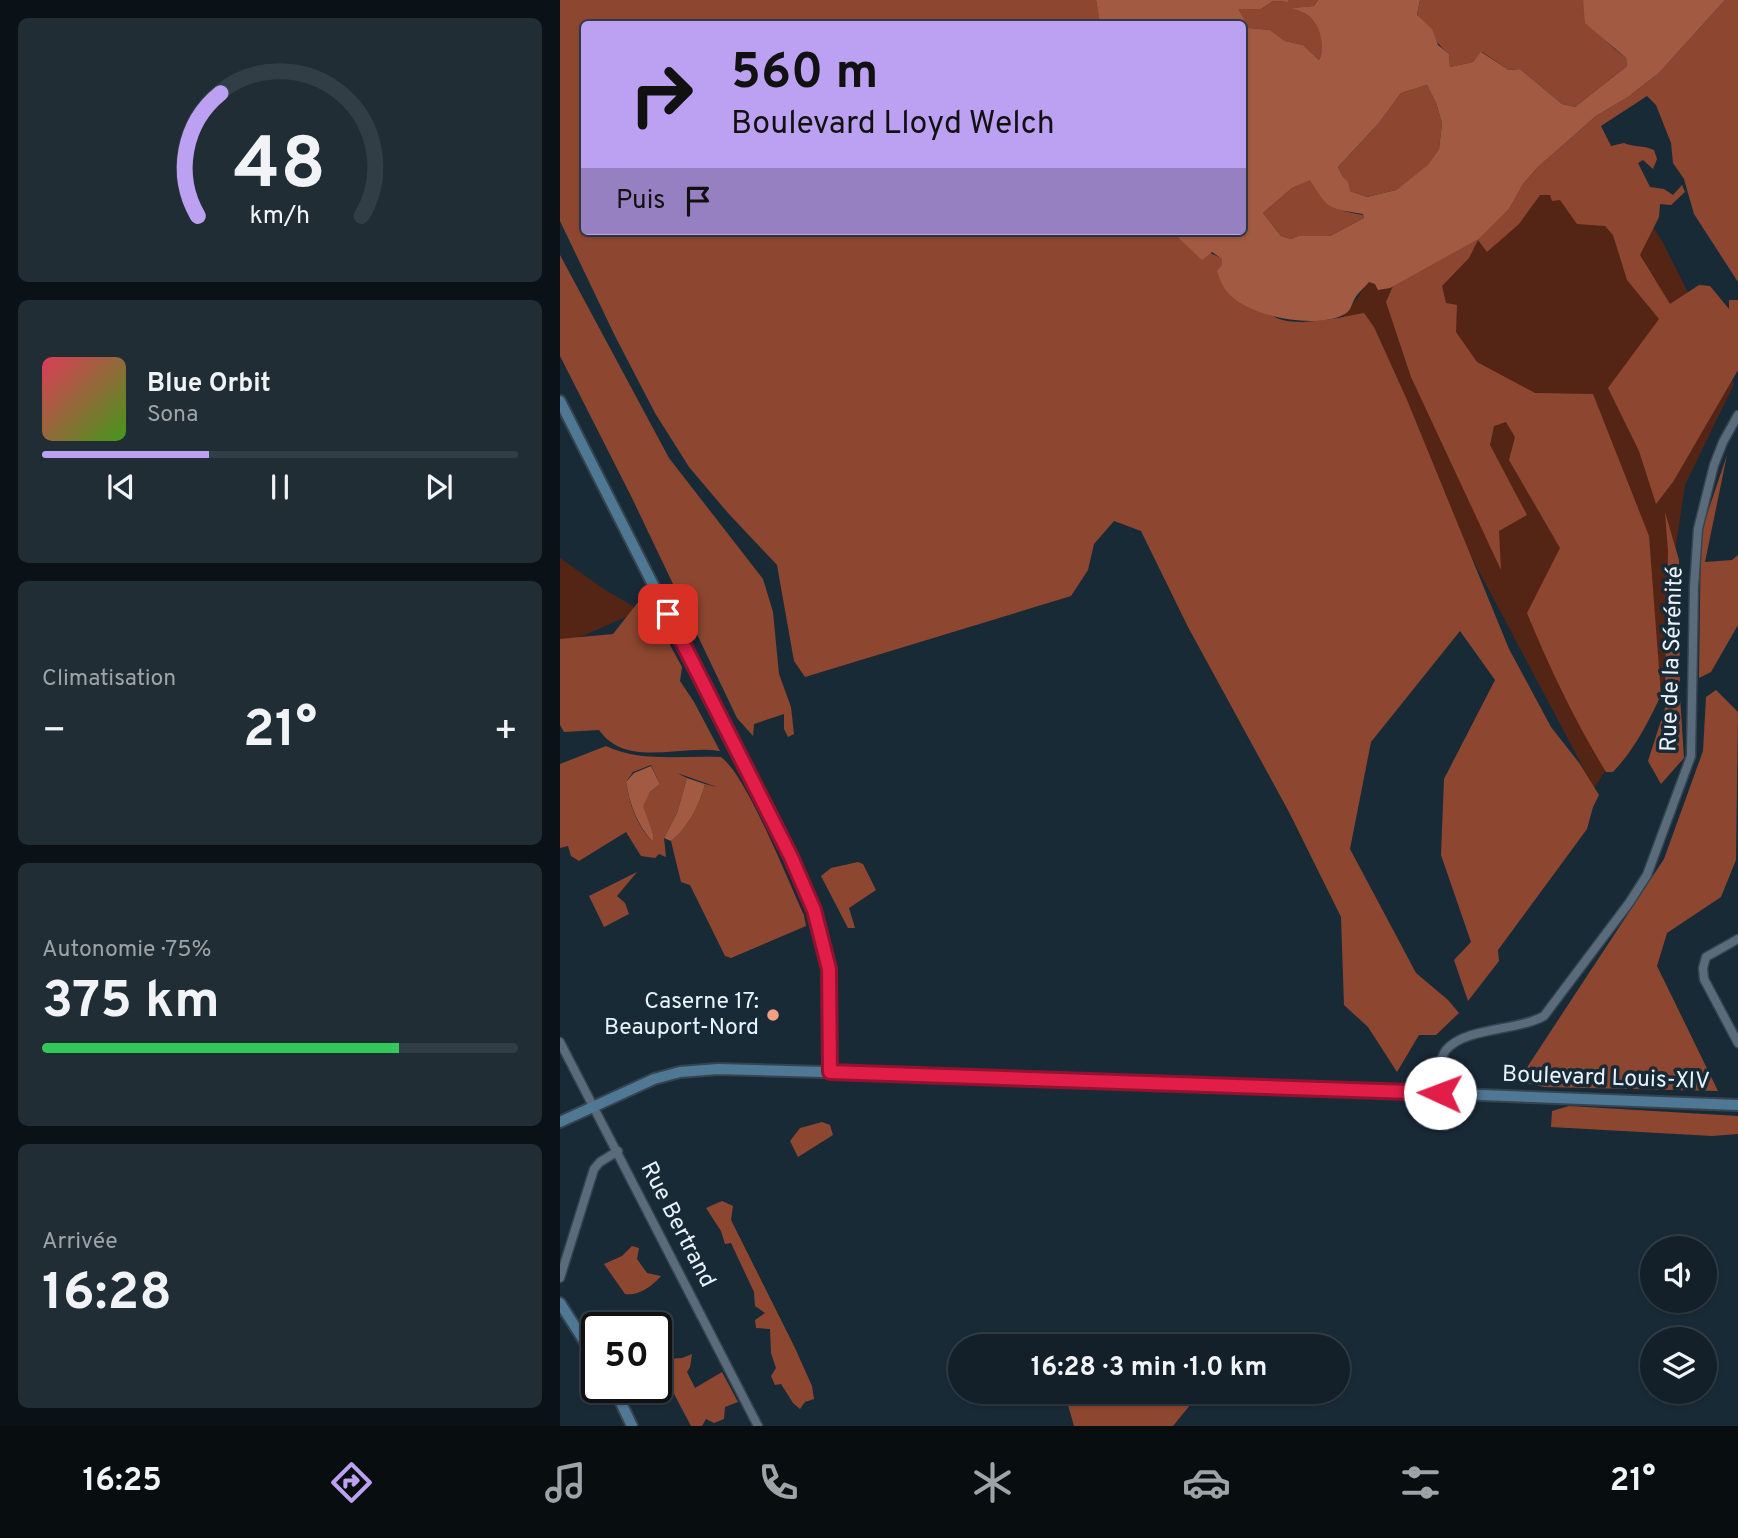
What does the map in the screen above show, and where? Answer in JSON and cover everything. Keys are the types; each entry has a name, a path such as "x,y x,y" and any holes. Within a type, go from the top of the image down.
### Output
{"main road":[{"path":"560,401 791,857 814,910 829,969 830,1072"},
{"name":"Boulevard Louis-XIV","path":"560,1122 654,1079 680,1072 718,1069 1738,1105"},
{"path":"560,1303 581,1336"},
{"path":"621,1403 632,1426"}],"street":[{"name":"Rue de la Sérénité","path":"1440,1093 1441,1064 1445,1051 1457,1041 1534,1022 1544,1016 1647,875 1690,756 1693,587 1698,529 1714,466 1738,415"},
{"path":"1738,939 1706,957 1703,968 1704,979 1734,1027 1738,1043"},
{"name":"Rue Bertrand","path":"560,1042 758,1426"},
{"path":"560,1278 594,1169 610,1155 618,1152"}],"shaded area":[{"path":"560,0 1096,0 1100,21 581,21 581,235 1174,235 1223,259 1222,266 1247,292 1273,316 1282,320 1317,321 1364,313 1374,327 1407,400 1509,649 1551,727 1580,764 1599,795 1587,829 1498,950 1499,961 1468,1001 1454,960 1471,942 1441,855 1444,779 1495,680 1460,631 1371,742 1350,849 1416,973 1459,1013 1436,1035 1419,1035 1397,1072 1368,1027 1344,1005 1341,917 1289,812 1188,627 1141,531 1114,521 1094,544 1088,570 1071,596 805,677 794,661 777,565 689,467 655,413 560,221"},
{"path":"1096,0 1288,0 1273,1 1261,9 1238,9 1245,21 1100,21"},
{"path":"1318,0 1314,6 1294,8 1308,16 1317,27 1322,44 1319,60 1303,45 1285,41 1270,30 1249,28 1237,9 1261,9 1273,1"},
{"path":"1318,0 1420,0 1417,15 1432,29 1438,45 1449,54 1450,67 1473,62 1481,52 1509,70 1520,69 1562,104 1575,107 1627,66 1626,58 1585,23 1583,0 1725,0 1659,73 1628,97 1596,116 1538,167 1523,184 1509,209 1479,239 1390,288 1378,290 1375,284 1369,282 1346,313 1316,321 1268,315 1240,303 1228,292 1217,271 1222,265 1222,259 1212,252 1202,260 1175,235 1246,235 1246,23 1249,28 1270,30 1285,41 1303,45 1319,60 1322,43 1316,25 1309,16 1292,8 1314,6","holes":["1427,85 1442,123 1439,149 1428,165 1396,190 1367,197 1350,191 1348,182 1338,167 1379,123 1401,93","1310,180 1321,197 1336,209 1363,214 1364,218 1330,236 1298,236 1291,239 1281,236 1263,213 1292,188"]},
{"path":"1420,0 1583,0 1593,26 1626,58 1627,66 1575,107 1562,104 1520,69 1509,70 1482,52 1473,62 1450,67 1449,54 1417,15"},
{"path":"1725,0 1738,0 1738,282 1694,214 1684,179 1673,163 1671,143 1656,105 1647,96 1601,126 1611,146 1624,143 1654,150 1657,159 1653,169 1643,160 1638,163 1650,187 1664,189 1673,195 1682,185 1685,192 1671,205 1660,204 1659,217 1640,255 1670,304 1699,285 1710,286 1729,309 1729,300 1738,300 1738,370 1673,482 1656,504 1639,451 1608,388 1659,319 1627,280 1613,235 1605,226 1577,224 1560,200 1552,201 1550,195 1540,195 1519,224 1487,252 1478,240 1469,258 1442,286 1446,303 1457,305 1456,332 1477,362 1535,393 1593,394 1649,536 1661,695 1628,755 1613,772 1606,772 1564,694 1527,613 1560,548 1509,460 1515,437 1506,422 1494,426 1490,445 1527,515 1499,531 1501,570 1411,377 1386,302 1393,286 1479,239 1509,209 1523,184 1538,167 1596,116 1628,97 1659,73"},
{"path":"1427,85 1442,123 1439,149 1428,166 1396,190 1367,197 1350,191 1338,167 1379,123 1401,93"},
{"path":"1311,179 1325,202 1344,211 1363,215 1364,218 1330,236 1298,236 1291,239 1281,236 1263,213 1292,188"},
{"path":"1523,184 1635,198 1662,241 1734,384 1685,485 1676,545 1673,592 1676,661 1594,788 1343,315 1369,282 1375,284"},
{"path":"560,255 669,458 763,579 773,612 779,674 791,707 794,734 788,737 784,729 784,714 754,724 753,736 737,718 632,498 560,356"},
{"path":"1727,455 1705,562 1732,560 1738,555 1738,625 1711,672 1699,678 1701,532"},
{"path":"1665,512 1679,560 1680,697 1684,758 1661,784 1648,761 1668,699 1665,691 1668,551"},
{"path":"560,558 633,606 637,612 560,646"},
{"path":"639,601 657,621 682,667 680,681 720,751 639,752 624,749 611,742 599,730 564,732 560,725 560,639 613,634"},
{"path":"1716,690 1738,712 1736,860 1721,897 1667,933 1657,966 1718,1091 1544,1087 1518,1081 1664,859 1703,751 1706,697"},
{"path":"606,746 634,755 721,757 743,785 754,806 804,915 806,926 731,958 725,956 690,885 681,882 671,841 692,815 705,784 717,787 677,773 687,778 677,813 664,838 666,857 659,854 655,858 641,856 626,832 579,861 571,856 568,846 560,848 560,764","holes":["651,765 660,784 650,792 642,806 653,834 653,842 642,829 635,814 626,782 633,772"]},
{"path":"651,766 660,784 650,792 643,806 653,834 653,842 635,814 626,782 634,773"},
{"path":"687,778 705,784 692,815 671,841 664,838 677,813"},
{"path":"858,862 863,864 876,890 849,908 855,928 848,928 821,876 831,868"},
{"path":"637,872 617,896 625,903 629,914 604,927 589,896"},
{"path":"1569,1106 1738,1116 1738,1134 1712,1136 1551,1127 1552,1111"},
{"path":"822,1122 830,1125 833,1135 798,1157 790,1141 800,1128"},
{"path":"722,1201 733,1206 731,1220 812,1386 814,1399 805,1402 800,1409 781,1384 775,1385 771,1376 776,1368 771,1353 770,1329 756,1328 755,1320 765,1313 755,1306 754,1292 731,1243 725,1244 721,1231 706,1208"},
{"path":"632,1246 639,1248 637,1259 647,1273 661,1276 645,1290 625,1294 604,1264 622,1256"},
{"path":"692,1354 687,1372 695,1388 722,1372 738,1402 725,1407 724,1419 714,1423 706,1419 702,1426 691,1426 672,1390 672,1359"},
{"path":"1068,1404 1191,1404 1173,1426 1074,1426"}],"place":[{"name":"Caserne 17: Beauport-Nord","path":"773,1015"}],"route":[{"path":"668,614 791,857 814,910 829,969 830,1072 1440,1093"}]}
